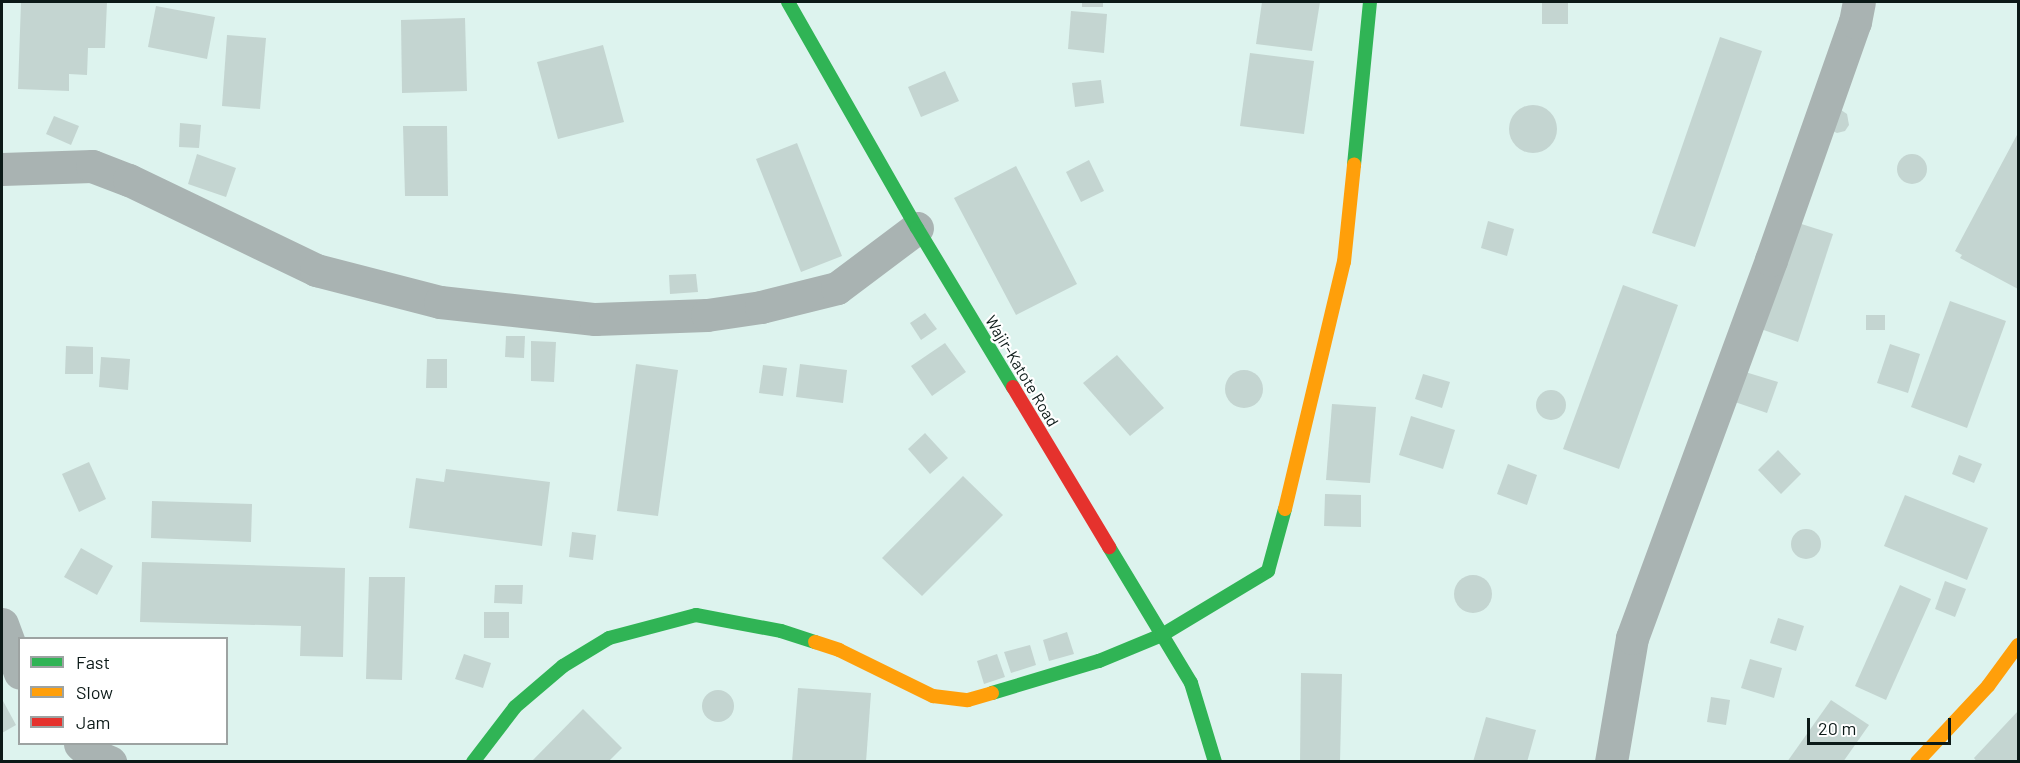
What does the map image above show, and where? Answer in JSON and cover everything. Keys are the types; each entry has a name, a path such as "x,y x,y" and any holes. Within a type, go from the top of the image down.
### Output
{"street":[{"name":"Wajir-Katote Road","path":"788,2 917,228 1191,683 1215,762"},
{"path":"473,762 515,707 563,666 609,638 696,615 781,631 838,650 933,696 968,699 1099,661 1162,634 1268,571 1292,485 1344,262 1370,2"},
{"path":"1611,762 1632,638 1771,260 1855,22 1859,2"},
{"path":"2,169 92,166 129,180 316,270 440,302 595,319 707,315 761,307 837,288 917,228"},
{"path":"2,624 18,668"},
{"path":"1917,762 1988,686 2019,645"},
{"path":"81,745 91,754 110,762"}],"building":[{"path":"21,2 107,2 105,48 88,48 87,75 69,74 69,91 18,89"},
{"path":"1082,2 1103,2 1103,7 1082,7"},
{"path":"1262,2 1320,2 1312,51 1256,44"},
{"path":"1542,2 1568,2 1568,24 1542,24"},
{"path":"156,6 215,17 207,59 148,47"},
{"path":"1071,11 1107,14 1104,53 1068,49"},
{"path":"465,18 467,91 402,93 401,20"},
{"path":"227,35 266,38 260,109 222,106"},
{"path":"1720,37 1762,51 1695,247 1652,233"},
{"path":"603,45 624,122 558,139 537,62"},
{"path":"1250,53 1314,61 1304,134 1240,126"},
{"path":"945,71 959,101 921,117 908,87"},
{"path":"1101,80 1104,103 1075,107 1072,83"},
{"path":"1528,105 1538,105 1550,112 1557,124 1557,134 1550,146 1538,153 1528,153 1513,142 1509,134 1509,124 1520,109"},
{"path":"1841,110 1847,114 1849,125 1845,131 1837,133 1830,130"},
{"path":"54,116 79,126 71,145 46,134"},
{"path":"180,123 201,125 199,148 179,147"},
{"path":"403,126 447,126 448,196 405,196"},
{"path":"2018,133 2018,289 1960,258 1962,255 1955,251"},
{"path":"797,143 842,256 801,272 756,159"},
{"path":"197,154 236,168 226,197 188,184"},
{"path":"1912,154 1923,158 1927,169 1923,180 1912,184 1901,180 1897,169 1901,158"},
{"path":"1089,160 1104,191 1081,202 1066,172"},
{"path":"1016,166 1077,284 1016,315 954,198"},
{"path":"1488,221 1514,229 1507,256 1481,248"},
{"path":"1792,221 1833,234 1798,342 1758,328"},
{"path":"696,274 698,292 670,294 669,275"},
{"path":"1623,285 1678,305 1619,469 1563,449"},
{"path":"1950,301 2006,321 1967,428 1911,407"},
{"path":"925,313 937,329 921,340 910,323"},
{"path":"1866,315 1885,315 1885,330 1866,330"},
{"path":"506,336 525,336 524,358 505,357"},
{"path":"531,341 556,342 554,382 531,381"},
{"path":"945,343 966,372 932,396 911,366"},
{"path":"1890,344 1920,354 1908,393 1877,383"},
{"path":"66,346 93,347 93,374 65,374"},
{"path":"1117,355 1164,408 1130,436 1083,383"},
{"path":"101,357 130,359 128,390 99,387"},
{"path":"427,359 447,359 447,388 426,388"},
{"path":"636,364 678,370 658,516 617,511"},
{"path":"800,364 847,370 843,403 796,397"},
{"path":"763,365 787,368 783,396 759,393"},
{"path":"1244,370 1258,375 1263,389 1258,403 1244,408 1230,403 1225,389 1230,375"},
{"path":"1742,371 1778,382 1767,413 1732,401"},
{"path":"1423,374 1450,382 1442,408 1415,399"},
{"path":"1551,390 1557,391 1565,399 1565,411 1557,419 1551,420 1545,419 1537,411 1536,405 1537,399 1545,391"},
{"path":"1332,404 1376,407 1370,483 1326,480"},
{"path":"1411,416 1455,430 1443,469 1399,455"},
{"path":"925,433 948,458 930,474 908,449"},
{"path":"1778,450 1801,474 1781,494 1758,470"},
{"path":"1959,455 1982,464 1974,483 1952,474"},
{"path":"89,462 106,499 79,512 62,474"},
{"path":"1508,464 1537,475 1527,505 1497,494"},
{"path":"446,469 550,482 542,546 409,528 416,478 444,482"},
{"path":"963,476 1003,515 922,596 882,558"},
{"path":"1325,494 1361,495 1361,527 1324,526"},
{"path":"1905,495 1988,528 1967,580 1884,546"},
{"path":"152,501 252,504 251,542 151,538"},
{"path":"1806,529 1817,533 1821,544 1817,555 1806,559 1795,555 1791,544 1795,533"},
{"path":"572,532 596,535 593,560 569,557"},
{"path":"81,548 113,566 97,595 64,577"},
{"path":"142,562 345,568 343,657 300,656 301,626 140,622"},
{"path":"1473,575 1487,580 1492,594 1487,608 1473,613 1459,608 1454,594 1459,580"},
{"path":"369,577 405,577 402,680 366,679"},
{"path":"1945,581 1966,589 1955,617 1935,609"},
{"path":"495,585 523,585 522,604 494,603"},
{"path":"1900,585 1931,599 1886,700 1855,686"},
{"path":"484,612 509,612 509,638 484,638"},
{"path":"1778,618 1804,626 1796,651 1770,643"},
{"path":"1067,632 1074,654 1049,661 1043,640"},
{"path":"1030,645 1036,665 1011,673 1004,652"},
{"path":"464,654 491,663 483,688 455,679"},
{"path":"997,654 1005,677 984,684 977,661"},
{"path":"1750,659 1782,668 1774,698 1741,688"},
{"path":"1301,673 1342,674 1340,762 1300,762"},
{"path":"798,688 871,693 866,762 792,762"},
{"path":"718,690 729,695 734,706 729,717 718,722 707,717 702,706 707,695"},
{"path":"1711,697 1730,700 1726,725 1707,722"},
{"path":"2,699 16,725 2,733"},
{"path":"1831,700 1869,725 1843,762 1787,762"},
{"path":"583,709 622,748 608,762 531,762"},
{"path":"2018,711 2018,762 1977,762 1974,758"},
{"path":"1486,717 1536,730 1527,762 1473,762"}],"traffic: fast":[{"path":"788,2 917,228 1013,387"},
{"path":"1354,165 1370,2"},
{"path":"992,693 1099,661 1162,635 1268,571 1285,509"},
{"path":"1109,547 1191,683 1215,762"},
{"path":"473,762 515,707 563,666 609,638 696,615 781,631 815,642"}],"traffic: slow":[{"path":"1285,509 1344,262 1354,165"},
{"path":"815,642 839,650 933,696 968,700 992,693"},
{"path":"1917,762 1988,686 2018,645"}],"traffic: jam":[{"path":"1013,387 1109,547"}]}
